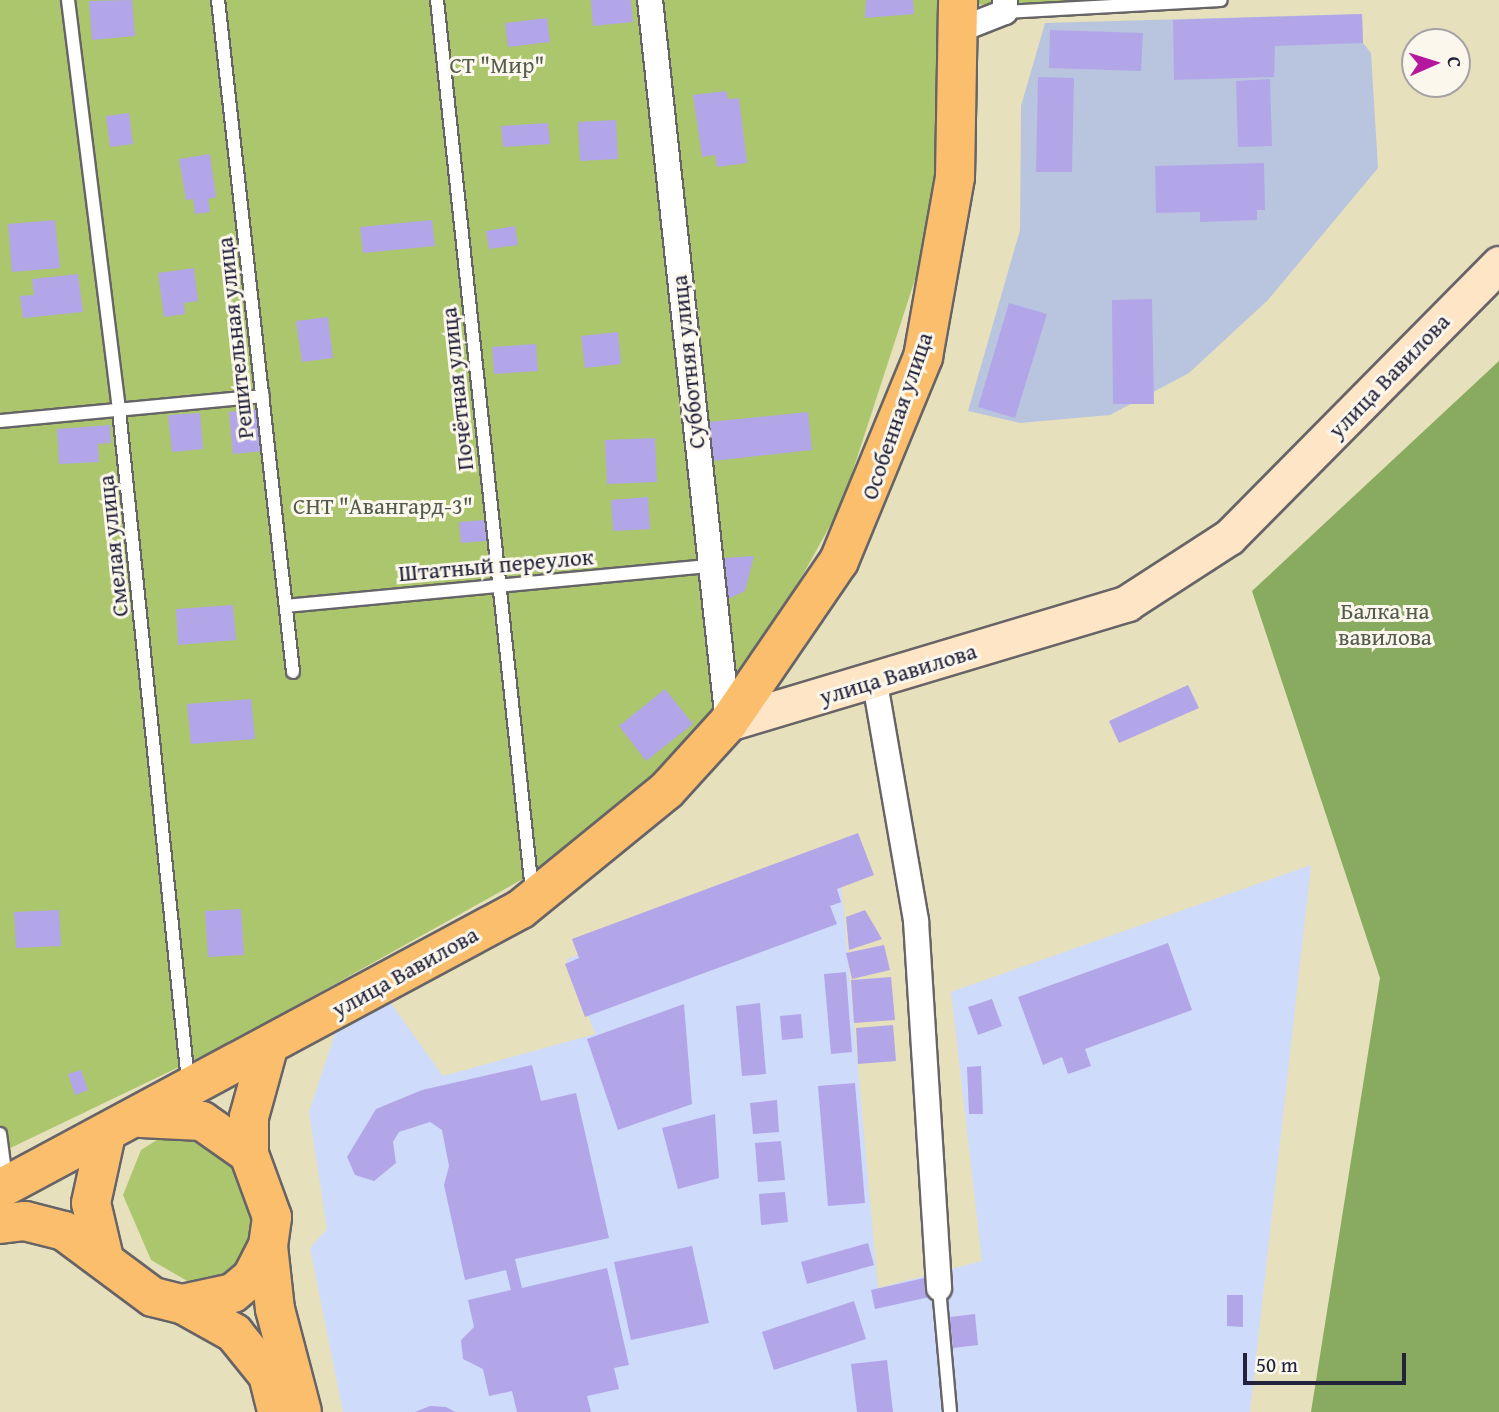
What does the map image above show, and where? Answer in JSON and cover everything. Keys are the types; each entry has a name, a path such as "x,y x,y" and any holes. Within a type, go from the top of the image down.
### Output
{"main road":[{"name":"Особенная улица","path":"728,723 839,561 923,357 955,177 958,15"},
{"name":"улица Вавилова","path":"3,1187 268,1048 533,900 667,790 728,723"},
{"path":"268,1048 249,1117 249,1154 269,1206 268,1247 275,1309 302,1412"},
{"name":"улица Вавилова","path":"119,1126 178,1115 202,1121 249,1154"},
{"path":"103,1254 91,1203 119,1126"},
{"path":"0,1224 25,1221 64,1231 103,1254 153,1297 182,1304 234,1333 268,1375 277,1412"},
{"path":"182,1304 233,1293 252,1277 268,1247"}],"street":[{"name":"Субботняя улица","path":"650,0 728,723"},
{"name":"Особенная улица","path":"958,15 1005,6"},
{"name":"улица Вавилова","path":"728,723 874,683 1127,603 1228,537 1499,264"},
{"path":"874,683 916,921 939,1288"}],"lane":[{"name":"Смелая улица","path":"68,0 119,410 189,1089"},
{"name":"Решительная улица","path":"218,0 293,672"},
{"name":"Почётная улица","path":"438,0 533,900"},
{"path":"1005,6 1221,0"},
{"path":"0,421 262,396"},
{"name":"Штатный переулок","path":"286,606 710,566"},
{"path":"0,1134 3,1187"},
{"path":"939,1288 950,1412"}],"shaded area":[{"path":"1362,14 1363,43 1371,53 1378,168 1268,300 1189,373 1110,415 1020,423 968,411 1020,230 1021,106 1045,23"},
{"path":"839,859 878,1288 982,1261 951,992 1311,865 1250,1412 343,1412 310,1248 327,1229 309,1112 339,1022 390,1002 443,1076 595,1034 567,959"}],"green space":[{"name":"СНТ \"Авангард-3\"","path":"0,0 944,0 938,151 921,261 842,504 745,679 673,766 555,861 231,1042 0,1153"},
{"path":"965,0 1141,0 965,5"},
{"name":"Балка на вавилова","path":"1499,361 1499,1412 1311,1412 1380,978 1252,591"},
{"path":"193,1135 235,1161 255,1213 250,1250 228,1275 189,1282 151,1260 123,1195 141,1150 160,1138"}],"building":[{"path":"132,0 135,36 92,40 89,1"},
{"path":"591,0 631,0 633,22 593,26"},
{"path":"866,0 913,0 914,14 865,18"},
{"path":"1362,14 1363,43 1275,46 1274,77 1174,80 1173,20"},
{"path":"547,18 550,42 508,47 505,23"},
{"path":"1050,30 1143,33 1141,71 1049,68"},
{"path":"1038,77 1074,78 1072,172 1036,172"},
{"path":"1270,79 1272,146 1238,147 1236,81"},
{"path":"726,91 728,99 739,98 747,163 717,167 715,155 702,157 693,95"},
{"path":"129,113 133,144 110,147 106,116"},
{"path":"616,120 618,159 580,161 578,122"},
{"path":"548,123 550,144 503,147 501,126"},
{"path":"210,154 216,197 208,199 210,212 195,214 193,199 186,200 179,159"},
{"path":"1264,163 1265,210 1257,210 1257,220 1200,222 1200,212 1156,213 1155,166"},
{"path":"55,220 60,268 12,272 8,224"},
{"path":"432,220 435,246 363,253 360,227"},
{"path":"515,226 518,245 489,249 486,231"},
{"path":"194,268 198,301 184,303 185,314 164,317 158,273"},
{"path":"78,274 83,312 23,318 20,296 34,295 32,279"},
{"path":"1152,299 1154,404 1113,404 1112,300"},
{"path":"1009,303 1047,314 1015,418 978,407"},
{"path":"328,317 333,358 302,362 296,321"},
{"path":"618,332 621,364 585,368 581,336"},
{"path":"536,344 538,371 494,374 492,347"},
{"path":"258,409 263,451 233,454 229,412"},
{"path":"808,412 812,450 713,461 709,422"},
{"path":"200,413 203,449 172,452 168,415"},
{"path":"110,425 111,443 98,444 99,462 59,464 57,429"},
{"path":"655,438 657,482 607,484 605,440"},
{"path":"648,497 650,529 613,531 611,500"},
{"path":"485,520 487,541 461,543 459,522"},
{"path":"754,556 745,591 726,600 723,558"},
{"path":"233,605 236,640 178,645 176,609"},
{"path":"1188,685 1199,708 1119,743 1109,721"},
{"path":"665,689 693,724 646,761 619,726"},
{"path":"251,699 255,739 191,744 187,704"},
{"path":"858,833 874,875 837,889 841,902 830,906 837,924 585,1017 565,964 579,958 572,939"},
{"path":"241,909 244,955 208,957 205,911"},
{"path":"59,910 61,946 16,948 14,912"},
{"path":"865,910 882,939 849,950 846,917"},
{"path":"1168,943 1192,1010 1085,1049 1091,1066 1068,1074 1062,1057 1043,1065 1018,997"},
{"path":"884,945 890,970 852,979 846,953"},
{"path":"846,972 852,1052 831,1054 824,974"},
{"path":"891,977 895,1020 854,1023 851,980"},
{"path":"992,999 1002,1026 978,1035 968,1007"},
{"path":"760,1003 766,1074 742,1076 736,1006"},
{"path":"684,1004 692,1104 618,1130 587,1039"},
{"path":"801,1014 803,1038 782,1040 780,1016"},
{"path":"893,1025 896,1061 858,1064 856,1028"},
{"path":"532,1065 541,1101 576,1093 609,1238 515,1259 522,1288 607,1268 629,1365 614,1368 619,1389 587,1396 591,1412 517,1412 512,1391 489,1396 483,1369 463,1359 461,1340 474,1327 468,1300 511,1290 506,1270 465,1280 444,1185 449,1166 442,1130 430,1122 399,1132 393,1142 396,1163 374,1181 355,1175 347,1157 376,1109 422,1090"},
{"path":"981,1066 983,1114 969,1114 967,1067"},
{"path":"81,1070 88,1090 75,1095 68,1074"},
{"path":"855,1083 865,1203 828,1206 818,1086"},
{"path":"777,1100 779,1132 753,1134 750,1103"},
{"path":"715,1114 719,1178 678,1189 662,1128"},
{"path":"781,1141 785,1180 758,1182 755,1143"},
{"path":"785,1192 788,1222 761,1225 759,1194"},
{"path":"868,1243 874,1265 807,1284 801,1262"},
{"path":"692,1246 709,1323 631,1340 614,1262"},
{"path":"929,1277 934,1296 875,1309 871,1290"},
{"path":"1227,1295 1243,1295 1243,1327 1227,1326"},
{"path":"854,1301 866,1339 774,1370 762,1332"},
{"path":"975,1314 978,1345 953,1348 950,1317"},
{"path":"887,1360 893,1412 857,1412 851,1364"},
{"path":"430,1406 446,1407 455,1412 415,1412"}],"park label":[{"name":"СТ \"Мир\"","path":"497,65"}]}
